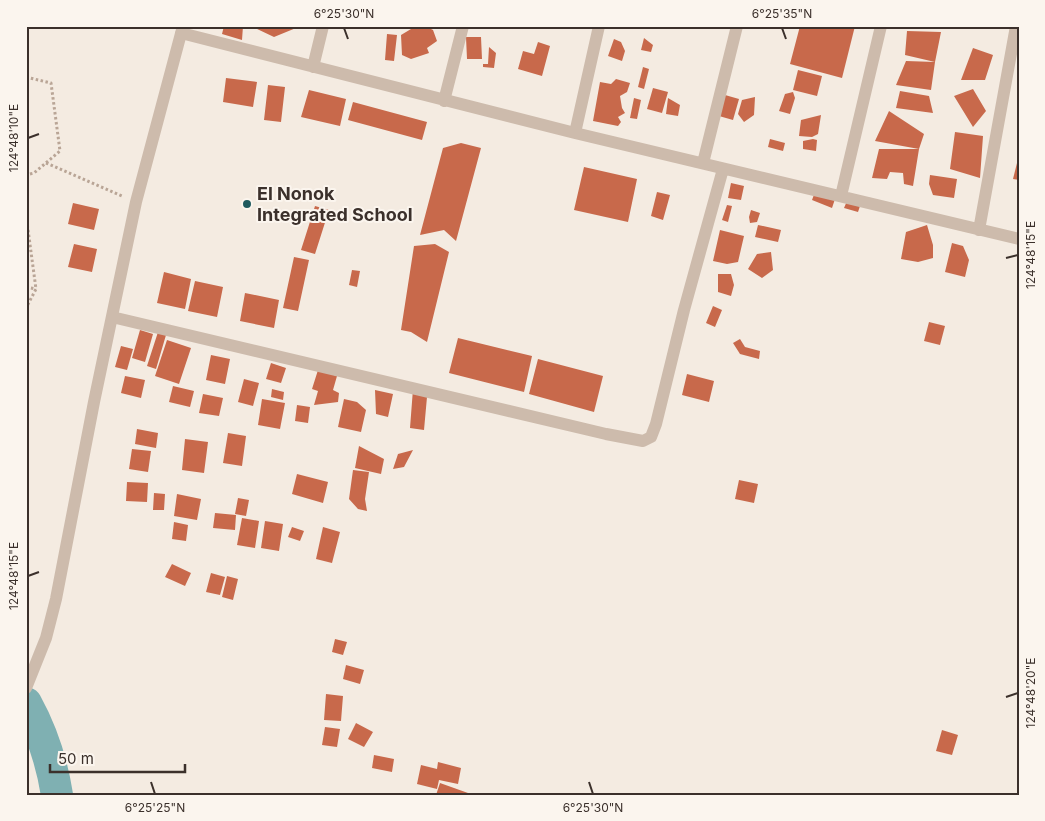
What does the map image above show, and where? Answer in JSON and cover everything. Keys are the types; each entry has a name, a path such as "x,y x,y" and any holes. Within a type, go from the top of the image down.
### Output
{"street":[{"path":"313,67 323,26"},
{"path":"444,101 463,26"},
{"path":"575,133 599,26"},
{"path":"703,163 737,26"},
{"path":"841,196 881,26"},
{"path":"979,230 1016,26"},
{"path":"26,688 46,638 56,599 94,402 136,202 182,30 444,101 1019,239"},
{"path":"112,317 606,434 643,440 651,437 656,424 684,310 723,169"}],"path":[{"path":"26,77 51,83 60,151 34,173 26,174"},
{"path":"46,163 136,202"},
{"path":"26,215 36,289 26,308"},
{"path":"26,287 36,289"}],"building":[{"path":"224,26 243,26 242,40 222,34"},
{"path":"256,26 296,26 296,28 274,37 255,28"},
{"path":"416,26 425,26 433,30 437,41 427,48 429,53 411,59 402,55 401,35"},
{"path":"800,26 855,26 842,78 790,64"},
{"path":"907,31 941,32 935,62 905,55"},
{"path":"387,34 397,35 394,61 385,60"},
{"path":"466,37 481,37 482,59 467,59"},
{"path":"644,38 653,45 651,52 641,50"},
{"path":"614,39 621,42 625,51 622,61 608,56"},
{"path":"538,42 550,46 542,76 518,69 523,51 534,54"},
{"path":"489,47 496,53 494,68 483,67 483,64 488,64"},
{"path":"973,48 993,55 985,80 961,80"},
{"path":"906,61 935,62 931,90 896,85"},
{"path":"643,67 649,69 644,89 638,87"},
{"path":"798,70 822,76 817,96 793,90"},
{"path":"226,78 257,82 253,107 223,102"},
{"path":"616,79 630,83 627,92 620,96 625,113 618,117 621,122 618,126 593,121 600,82 611,84"},
{"path":"268,85 285,87 281,122 264,120"},
{"path":"653,88 668,92 662,113 647,109"},
{"path":"973,89 986,111 973,127 954,96"},
{"path":"309,90 346,99 340,126 301,117"},
{"path":"900,91 929,96 933,113 896,108"},
{"path":"793,92 795,98 790,114 779,111 785,94"},
{"path":"725,95 739,99 733,120 719,116"},
{"path":"755,97 754,115 744,122 738,114 742,100"},
{"path":"634,98 641,100 637,119 630,118"},
{"path":"668,98 680,105 678,116 666,114"},
{"path":"353,102 427,122 422,140 348,120"},
{"path":"889,111 924,134 919,149 875,141"},
{"path":"821,115 818,134 812,137 799,136 801,120"},
{"path":"955,132 983,136 980,178 950,169"},
{"path":"770,139 785,143 783,151 768,147"},
{"path":"817,140 816,151 803,149 803,141"},
{"path":"461,143 481,148 456,241 444,230 420,235 443,148"},
{"path":"879,149 919,149 913,186 904,184 903,173 890,172 887,179 872,178"},
{"path":"1019,159 1019,180 1013,179"},
{"path":"584,167 637,179 628,222 574,210"},
{"path":"930,175 957,179 954,198 933,195 929,184"},
{"path":"731,183 744,186 741,200 728,198"},
{"path":"657,192 670,195 663,220 651,216"},
{"path":"815,192 835,199 832,208 812,200"},
{"path":"847,201 860,206 858,212 844,208"},
{"path":"73,203 99,209 94,230 68,224"},
{"path":"727,205 732,206 728,222 722,220"},
{"path":"315,206 329,210 315,254 301,250"},
{"path":"751,210 760,213 757,222 750,223"},
{"path":"758,225 781,230 778,242 755,237"},
{"path":"927,225 933,245 933,258 918,262 901,259 906,232"},
{"path":"720,230 744,236 738,262 727,264 713,261"},
{"path":"952,243 963,246 969,260 965,277 945,272"},
{"path":"74,244 97,249 92,272 68,267"},
{"path":"435,244 449,252 427,342 411,332 401,330 414,246"},
{"path":"771,252 773,270 762,278 748,269 757,254"},
{"path":"294,257 309,260 298,311 283,308"},
{"path":"352,270 360,271 357,287 349,285"},
{"path":"164,272 191,279 185,309 157,303"},
{"path":"718,274 731,274 734,285 731,296 718,292"},
{"path":"195,281 223,287 217,317 188,311"},
{"path":"245,293 279,300 274,328 240,321"},
{"path":"713,306 722,310 715,327 706,323"},
{"path":"929,322 945,326 940,345 924,341"},
{"path":"140,330 153,334 145,362 132,358"},
{"path":"158,332 166,335 156,369 147,366"},
{"path":"458,338 532,356 524,392 449,373"},
{"path":"740,339 745,347 760,351 759,359 740,354 733,343"},
{"path":"167,340 191,348 179,384 155,376"},
{"path":"121,346 133,349 127,370 115,367"},
{"path":"211,355 230,359 225,384 206,380"},
{"path":"538,359 603,376 594,412 529,394"},
{"path":"271,363 286,368 281,383 266,379"},
{"path":"318,370 337,376 333,390 339,393 338,402 314,405 318,391 312,389"},
{"path":"687,374 714,381 709,402 682,395"},
{"path":"125,376 145,380 141,398 121,393"},
{"path":"244,379 259,383 253,406 238,402"},
{"path":"173,386 194,391 190,407 169,402"},
{"path":"272,389 284,392 283,400 271,397"},
{"path":"413,389 427,397 424,430 410,428"},
{"path":"375,390 393,394 388,417 376,414"},
{"path":"203,394 223,398 219,416 199,413"},
{"path":"262,399 285,403 280,429 258,425"},
{"path":"344,399 357,402 366,410 361,432 338,427"},
{"path":"297,405 310,407 308,423 295,421"},
{"path":"137,429 158,433 156,448 135,444"},
{"path":"228,433 246,436 242,466 223,463"},
{"path":"185,439 208,442 204,473 182,470"},
{"path":"359,446 384,459 381,474 355,468"},
{"path":"132,449 151,451 148,472 129,469"},
{"path":"413,450 404,467 393,469 398,454"},
{"path":"353,470 369,472 365,499 367,511 358,509 349,499"},
{"path":"297,474 328,482 323,503 292,494"},
{"path":"739,480 758,484 754,503 735,499"},
{"path":"127,482 148,483 147,502 126,501"},
{"path":"154,493 165,494 164,510 153,510"},
{"path":"177,494 201,499 197,520 174,516"},
{"path":"238,498 249,500 246,516 235,514"},
{"path":"215,513 236,515 235,530 213,528"},
{"path":"242,518 259,521 255,548 237,545"},
{"path":"265,521 283,524 279,551 261,548"},
{"path":"174,522 188,525 186,541 172,539"},
{"path":"292,527 304,531 300,541 288,537"},
{"path":"323,527 340,532 332,563 316,559"},
{"path":"172,564 191,573 185,586 165,577"},
{"path":"211,573 225,577 220,595 206,592"},
{"path":"227,576 238,579 233,600 222,597"},
{"path":"335,639 347,642 343,655 332,652"},
{"path":"346,665 364,670 360,684 343,679"},
{"path":"326,694 343,696 341,721 324,720"},
{"path":"356,723 373,732 364,747 348,739"},
{"path":"325,727 340,729 337,747 322,745"},
{"path":"942,730 958,735 952,755 936,751"},
{"path":"374,755 394,759 392,772 372,768"},
{"path":"438,762 461,768 458,784 439,780 437,789 417,784 421,765 437,769"},
{"path":"440,783 468,793 468,795 436,795"}],"waterway":[{"path":"26,703 46,748 57,795"}],"place":[{"name":"El Nonok Integrated School","path":"247,204"}]}
